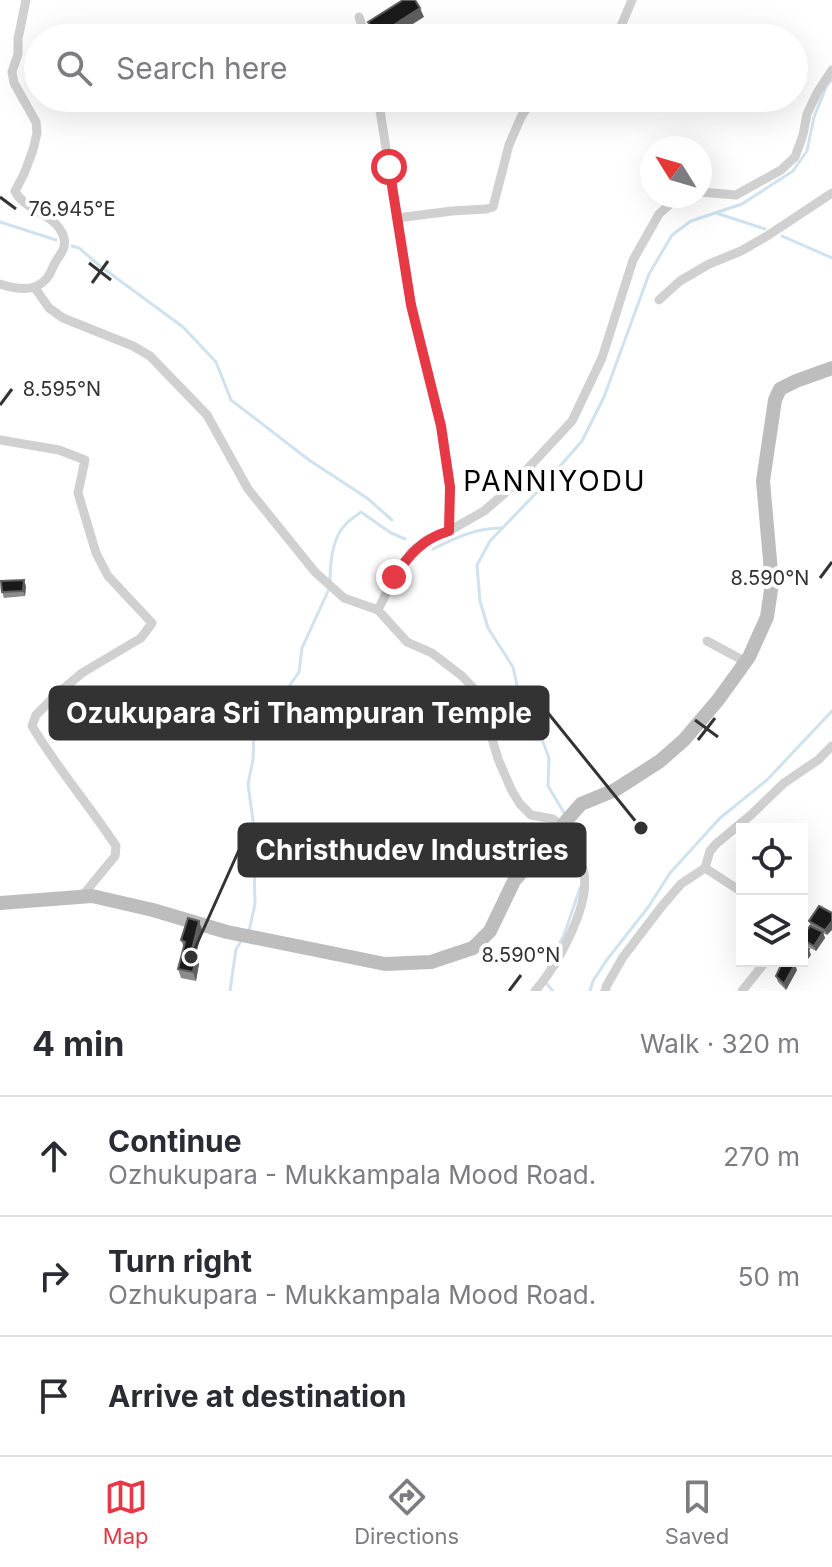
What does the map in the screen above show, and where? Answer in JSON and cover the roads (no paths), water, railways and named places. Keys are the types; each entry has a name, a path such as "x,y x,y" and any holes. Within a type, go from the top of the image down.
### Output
{"main road":[{"path":"0,903 83,895 153,910 227,932 385,964 431,962 473,948 490,931 514,881 581,804 615,790 660,761 684,740 746,662 767,617 772,583 763,481 775,400 780,389 832,368"}],"street":[{"path":"24,101 12,72 18,54 26,0"},
{"path":"622,24 632,0"},
{"path":"359,17 361,24"},
{"path":"808,112 832,70"},
{"path":"0,284 13,288 35,288 47,278 64,251 64,238 47,216 19,201 15,191 37,133 30,112"},
{"path":"380,112 411,305 441,426 450,487 449,531"},
{"path":"397,218 493,207 509,145 524,112"},
{"path":"712,193 736,195 781,170 795,157 808,112"},
{"path":"659,300 680,281 767,236 832,193"},
{"path":"378,610 394,577 411,552 426,540 484,511 505,493 572,421 602,358 633,260 659,214 666,208"},
{"path":"35,288 49,308 63,318 150,356 207,415 248,489 315,572 344,598 378,610 407,642 432,653 479,694 498,759 512,791 531,815 564,823 565,841 584,870 584,892 577,917 559,960 537,990"},
{"path":"0,440 59,450 85,460 78,493 96,553 108,576 152,623 141,638 82,673 57,694 36,715 32,726 116,846 115,856 83,895"},
{"path":"707,641 746,662"},
{"path":"605,991 623,957 681,884 705,868 710,851 716,844 784,783 818,760 832,746"},
{"path":"705,868 736,888"},
{"path":"742,991 761,967"}],"waterway":[{"path":"566,816 548,786 549,758 537,726 519,694 513,667 488,628 480,601 477,565 490,541 582,441 604,397 649,274 672,235 691,221 742,204 793,171 807,151 814,117 832,80"},
{"path":"716,213 765,229"},
{"path":"0,222 56,240"},
{"path":"782,236 832,258"},
{"path":"72,246 79,248 183,327 216,362 231,400 309,460 367,498 392,520"},
{"path":"330,582 331,559 337,537 347,523 361,512 405,539"},
{"path":"433,549 474,532 501,528"},
{"path":"249,931 255,904 253,821 248,784 254,731 299,672 302,648 329,589"},
{"path":"590,991 606,961 649,906 670,873 720,818 767,780 832,711"},
{"path":"570,823 576,832 581,857"},
{"path":"548,966 564,935 580,888"},
{"path":"230,991 236,949 240,943"},
{"path":"545,982 553,991"}],"place":[{"name":"Ozukupara Sri Thampuran Temple","path":"641,828"},
{"name":"Christhudev Industries","path":"191,957"}],"district":[{"name":"PANNIYODU","path":"555,481"}]}
